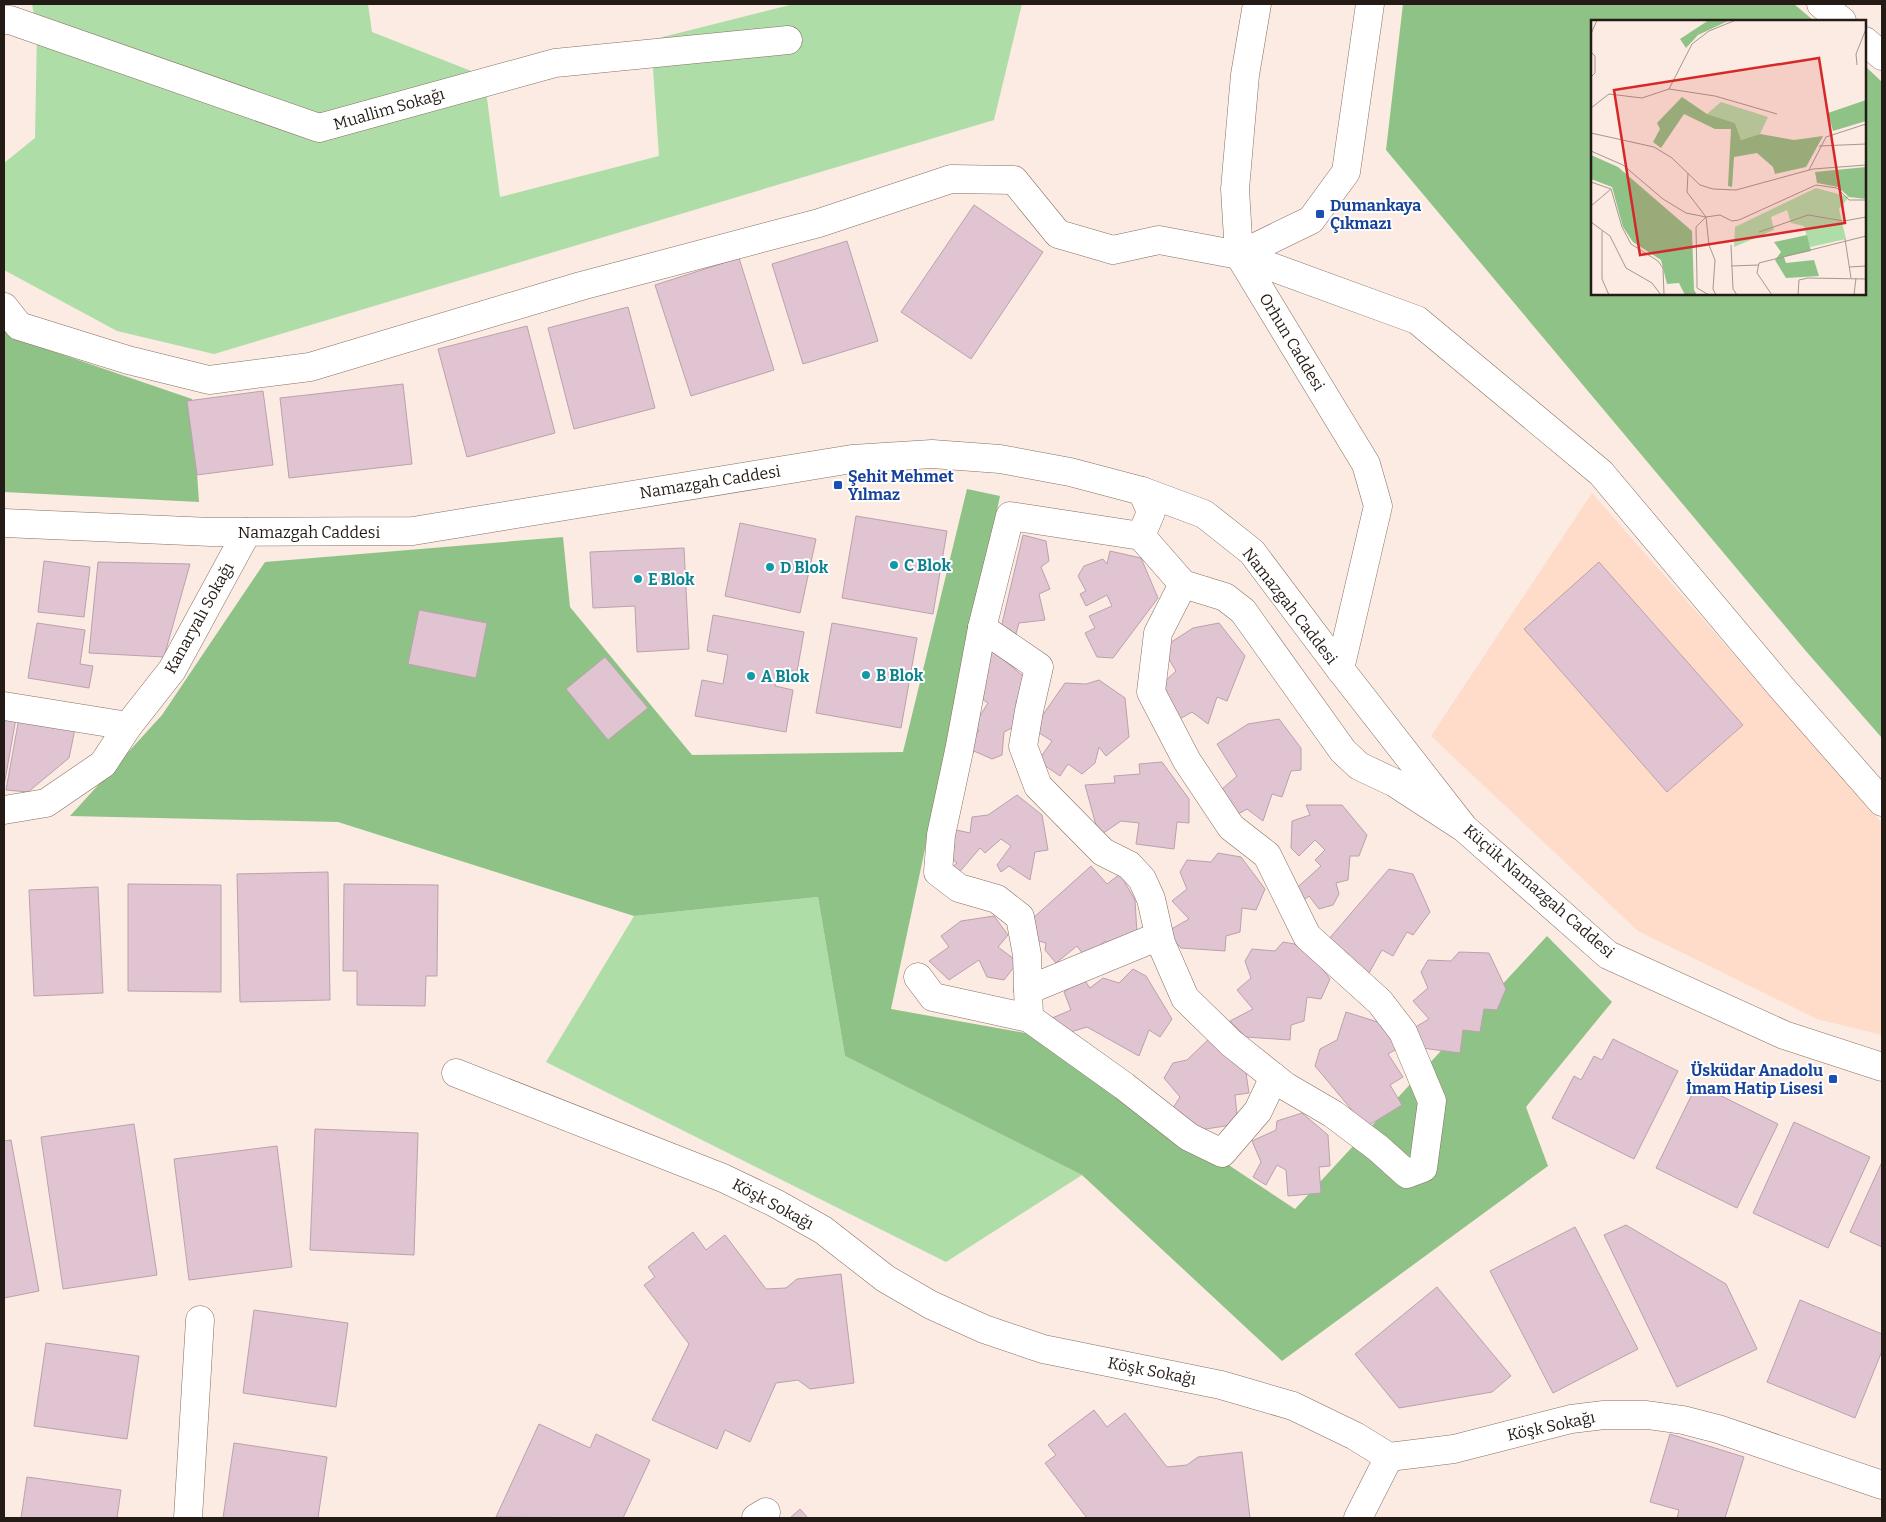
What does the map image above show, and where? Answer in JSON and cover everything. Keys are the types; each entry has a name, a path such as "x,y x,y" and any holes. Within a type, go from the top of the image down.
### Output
{"street":[{"name":"Orhun Caddesi","path":"1256,4 1245,74 1235,189 1239,255 1366,464 1378,506 1340,669"},
{"path":"1239,255 1311,220 1346,172 1370,4"},
{"path":"1821,4 1841,20"},
{"name":"Muallim Sokağı","path":"4,20 10,20 319,128 555,62 788,40"},
{"path":"1866,42 1882,56"},
{"path":"4,307 19,326 128,360 208,380 246,376 310,367 581,286 819,223 951,179 1014,180 1058,234 1113,250 1159,240 1239,255 1417,320 1601,473 1781,688 1882,802"},
{"name":"Namazgah Caddesi","path":"4,523 211,532 413,531 852,459 932,454 1000,459 1070,472 1142,491 1204,514 1252,552 1340,669"},
{"path":"1141,536 1150,512 1142,491"},
{"path":"1029,1018 1027,955 1020,917 997,899 959,888 938,872 941,835 982,628 1010,516 1141,536 1183,584 1225,597 1243,611 1343,752 1359,766 1395,783 1464,828"},
{"name":"Kanaryalı Sokağı","path":"4,810 46,804 103,764 128,726 172,670 247,532"},
{"path":"982,628 1040,667 1023,746 1038,786 1102,852 1129,865 1142,879 1151,899 1159,936 1185,998 1231,1044 1285,1086 1333,1114 1378,1148 1407,1174 1423,1168 1432,1101 1403,1032 1380,1002 1308,936 1267,855 1231,827 1187,761 1151,692 1158,633 1183,584"},
{"name":"Küçük Namazgah Caddesi","path":"1340,669 1464,828 1608,955 1784,1035 1882,1067"},
{"path":"4,706 128,726"},
{"path":"1028,990 1159,936"},
{"path":"918,977 933,997 1029,1018 1124,1086 1189,1137 1222,1153 1258,1111 1274,1077"},
{"name":"Köşk Sokağı","path":"456,1073 723,1178 776,1203 823,1230 886,1279 931,1305 984,1329 1044,1349 1221,1385 1293,1406 1355,1436 1389,1457 1454,1449 1571,1419 1604,1415 1647,1415 1683,1420 1718,1429 1882,1486"},
{"path":"188,1518 200,1320"},
{"path":"1358,1518 1389,1457"}],"shaded area":[{"path":"1592,493 1882,823 1882,1035 1817,1019 1638,931 1431,736"}],"green space":[{"path":"32,4 368,4 372,32 484,76 500,197 659,156 651,40 794,4 1022,4 994,120 214,354 117,331 4,270 4,163 35,138 37,32"},
{"path":"1403,4 1794,4 1813,20 1591,20 1591,295 1866,295 1866,67 1882,82 1882,738 1805,650 1386,150"},
{"path":"4,327 11,337 192,399 199,502 4,492"},
{"path":"967,489 1000,496 891,1009 1031,1034 1295,1209 1547,936 1612,1002 1526,1107 1548,1166 1282,1361 1082,1175 845,1056 818,897 634,916 338,822 70,816 162,715 265,562 563,537 570,607 692,755 903,752"},
{"path":"818,897 845,1056 1082,1175 946,1262 546,1062 634,916"}],"building":[{"path":"974,205 1043,252 971,359 901,312"},
{"path":"847,241 878,341 803,364 772,264"},
{"path":"739,258 774,370 691,396 655,285"},
{"path":"628,307 655,408 574,429 548,328"},
{"path":"527,326 555,433 467,457 438,349"},
{"path":"403,384 412,464 289,478 280,398"},
{"path":"263,391 273,465 197,475 187,401"},
{"name":"C Blok","path":"856,516 947,531 933,614 842,598"},
{"name":"D Blok","path":"740,523 816,539 800,613 725,596"},
{"path":"1023,535 1046,541 1049,561 1041,567 1050,589 1039,594 1045,620 1019,623 1015,637 1000,632"},
{"name":"E Blok","path":"684,548 689,649 637,652 635,606 593,608 590,552"},
{"path":"1110,551 1141,558 1158,598 1113,658 1097,657 1085,633 1095,628 1089,616 1112,606 1107,595 1086,606 1080,594 1086,591 1078,576 1084,566 1103,559 1107,564"},
{"path":"44,561 90,567 84,617 38,612"},
{"path":"98,562 190,564 164,657 89,653"},
{"path":"1599,562 1743,725 1667,792 1524,629"},
{"path":"419,610 487,623 476,678 408,664"},
{"name":"A Blok","path":"713,615 804,632 797,672 778,668 775,686 793,690 786,732 695,716 702,680 723,684 728,655 707,651"},
{"path":"37,623 85,630 80,664 93,666 89,688 28,678"},
{"name":"B Blok","path":"832,623 917,638 901,728 816,713"},
{"path":"1219,623 1245,656 1227,701 1217,697 1208,724 1192,712 1178,720 1152,693 1176,671 1162,648 1193,628"},
{"path":"992,650 1029,681 1030,700 1016,701 1018,725 1004,732 1002,755 992,759 974,751 970,760 962,756 979,730 973,727 988,703 977,696"},
{"path":"605,657 648,708 608,740 566,689"},
{"path":"1099,680 1125,698 1129,737 1106,756 1099,747 1095,763 1082,774 1068,764 1060,776 1038,761 1052,741 1033,729 1065,683 1086,684"},
{"path":"4,716 16,718 4,786"},
{"path":"19,718 75,729 69,758 28,792 6,790"},
{"path":"1279,719 1301,748 1301,770 1291,771 1282,797 1272,794 1263,821 1247,809 1233,817 1214,796 1237,776 1217,744 1248,724"},
{"path":"1162,762 1189,799 1189,823 1177,822 1174,849 1136,844 1139,823 1121,821 1099,836 1085,785 1115,783 1114,776 1140,774 1139,764"},
{"path":"1017,795 1042,815 1048,850 1035,852 1030,880 1009,866 1001,872 997,865 1011,846 1001,839 985,853 980,848 957,875 950,869 957,863 945,854 952,829 970,833 972,817 988,815"},
{"path":"1306,805 1342,805 1367,835 1359,856 1350,856 1348,880 1336,883 1339,894 1333,905 1319,909 1309,896 1298,905 1289,895 1321,866 1315,860 1325,850 1315,840 1299,856 1291,848 1292,821 1310,815"},
{"path":"1218,853 1241,857 1265,889 1256,910 1242,908 1240,932 1226,936 1225,951 1181,948 1166,932 1189,919 1172,901 1187,889 1180,872 1187,860 1211,862"},
{"path":"1091,866 1107,884 1120,874 1135,900 1137,934 1115,952 1105,941 1085,957 1077,946 1056,963 1045,950 1046,943 1035,940 1032,919"},
{"path":"1389,869 1413,874 1430,912 1413,935 1407,932 1393,956 1382,950 1369,973 1357,967 1348,953 1339,958 1328,940"},
{"path":"328,872 330,1000 240,1002 237,874"},
{"path":"128,884 221,885 221,992 128,991"},
{"path":"344,884 438,885 437,976 426,976 425,1006 357,1005 357,971 343,971"},
{"path":"98,887 103,993 34,996 29,890"},
{"path":"994,916 1008,935 998,947 1018,962 1004,980 987,977 979,960 949,980 929,961 949,947 941,936 961,921"},
{"path":"1283,942 1306,946 1330,979 1321,999 1307,997 1304,1021 1291,1025 1290,1040 1246,1037 1230,1021 1253,1009 1237,990 1251,978 1245,961 1252,949 1275,951"},
{"path":"1459,952 1489,953 1506,989 1497,1010 1484,1009 1480,1032 1463,1030 1460,1053 1422,1048 1407,1032 1429,1019 1413,1001 1428,988 1421,972 1428,960 1451,961"},
{"path":"1133,969 1146,976 1172,1019 1160,1037 1149,1030 1139,1056 1087,1027 1064,1034 1052,1018 1071,1010 1064,992 1083,978 1090,988 1103,978 1119,983"},
{"path":"1346,1012 1387,1025 1400,1047 1388,1054 1403,1077 1390,1085 1402,1105 1366,1127 1315,1066 1320,1049 1337,1040"},
{"path":"1210,1038 1246,1073 1249,1093 1235,1095 1238,1124 1193,1131 1169,1114 1180,1097 1164,1078 1173,1063 1187,1060"},
{"path":"1613,1039 1678,1071 1634,1159 1552,1118 1574,1076 1581,1080 1594,1056 1602,1060"},
{"path":"1697,1084 1778,1124 1737,1208 1656,1168"},
{"path":"1302,1113 1328,1135 1330,1166 1319,1167 1321,1193 1288,1196 1286,1170 1277,1165 1266,1185 1253,1177 1261,1162 1252,1141 1276,1130 1277,1121"},
{"path":"1794,1122 1870,1157 1828,1248 1753,1213"},
{"path":"134,1124 157,1275 63,1289 41,1137"},
{"path":"315,1129 418,1133 414,1255 310,1250"},
{"path":"11,1140 39,1291 4,1298 4,1141"},
{"path":"277,1146 292,1267 189,1280 174,1159"},
{"path":"1882,1162 1882,1247 1850,1232"},
{"path":"1626,1225 1726,1284 1757,1349 1677,1387 1604,1235"},
{"path":"1575,1227 1638,1349 1553,1393 1490,1271"},
{"path":"693,1232 706,1250 725,1235 766,1289 786,1288 797,1279 841,1274 854,1383 810,1389 798,1380 776,1383 750,1442 725,1430 717,1449 652,1420 689,1344 644,1285 655,1277 648,1267"},
{"path":"1437,1287 1511,1376 1492,1392 1399,1408 1355,1354"},
{"path":"1800,1300 1882,1334 1882,1351 1855,1418 1767,1382"},
{"path":"254,1310 348,1323 336,1407 243,1393"},
{"path":"46,1343 139,1356 127,1439 34,1426"},
{"path":"1094,1410 1107,1427 1125,1413 1167,1467 1187,1465 1198,1457 1242,1452 1250,1518 1087,1518 1045,1463 1056,1455 1048,1445"},
{"path":"539,1424 590,1448 596,1434 650,1460 623,1518 496,1517"},
{"path":"1670,1434 1744,1457 1725,1518 1677,1518 1679,1510 1650,1502"},
{"path":"234,1443 327,1457 318,1518 223,1518"},
{"path":"27,1477 121,1490 117,1518 21,1518"},
{"path":"800,1509 808,1518 790,1518"}],"place":[{"name":"Dumankaya Çıkmazı","path":"1320,214"},
{"name":"Şehit Mehmet Yılmaz","path":"838,485"},
{"name":"C Blok","path":"894,565"},
{"name":"D Blok","path":"770,567"},
{"name":"E Blok","path":"638,579"},
{"name":"B Blok","path":"866,675"},
{"name":"A Blok","path":"751,676"},
{"name":"Üsküdar Anadolu İmam Hatip Lisesi","path":"1833,1079"}]}
